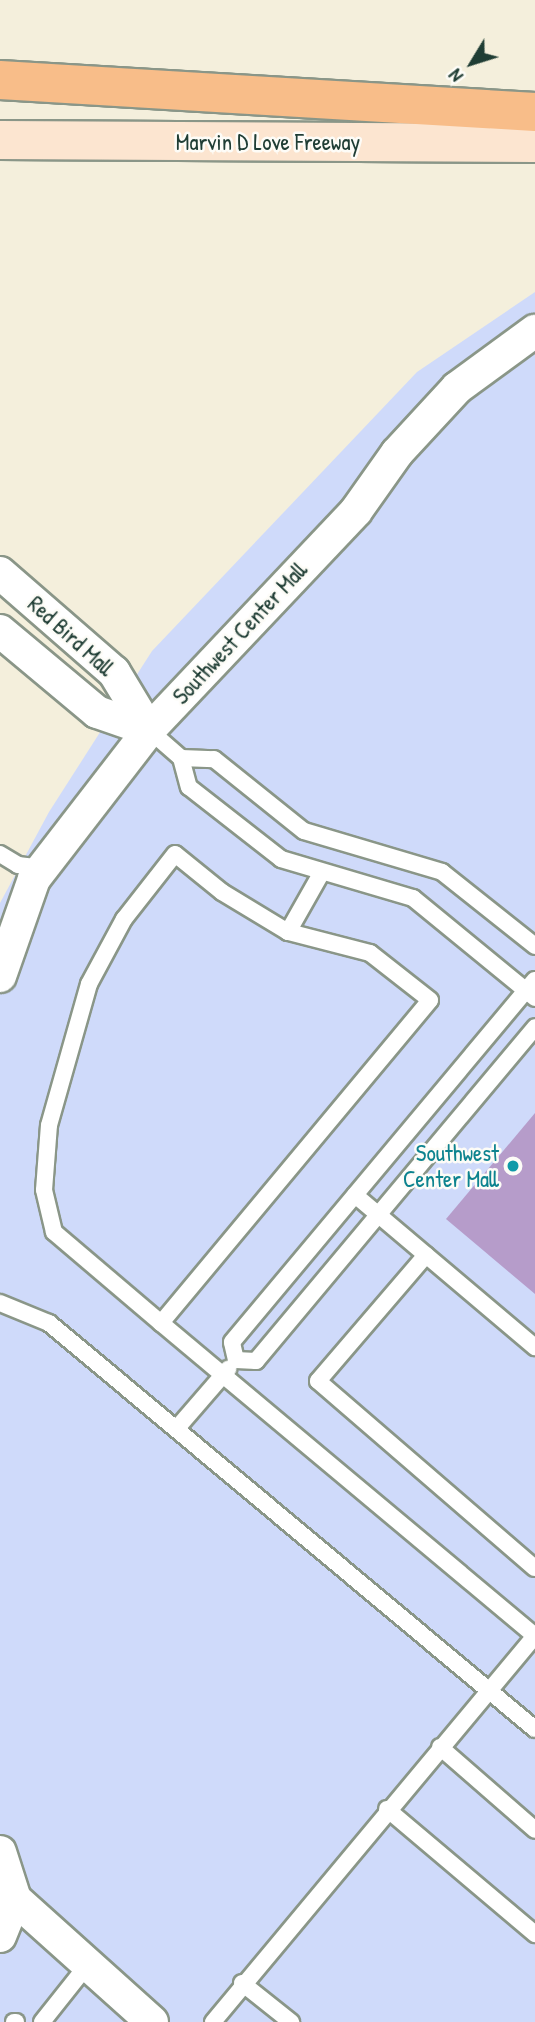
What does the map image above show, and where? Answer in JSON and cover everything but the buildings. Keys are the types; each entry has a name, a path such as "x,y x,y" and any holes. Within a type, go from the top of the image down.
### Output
{"highway":[{"path":"0,80 535,112"}],"main road":[{"name":"Marvin D Love Freeway","path":"0,140 535,144"}],"street":[{"name":"Southwest Center Mall","path":"0,976 30,890 43,868 149,730 356,511 397,453 457,388 534,333"},
{"name":"Red Bird Mall","path":"0,573 114,672 149,730"},
{"name":"Red Bird Mall","path":"0,631 97,712 149,730"},
{"path":"0,1852 7,1901 0,1936"},
{"path":"7,1901 89,1963 152,2022"}],"lane":[{"path":"149,730 181,758 189,787 281,859 413,898 532,989 232,1342 236,1360"},
{"path":"181,758 214,759 304,831 442,873 535,946"},
{"path":"0,854 18,866 43,868"},
{"path":"161,1323 430,1000 370,953 288,932 222,892 175,854 124,919 89,984 49,1125 44,1190 54,1232 161,1323 535,1636 387,1809 242,1983 213,2022"},
{"path":"288,932 323,872"},
{"path":"236,1360 257,1361 535,1027"},
{"path":"355,1195 535,1347"},
{"path":"426,1255 318,1381 535,1568"},
{"path":"0,1303 49,1323 178,1427 535,1729"},
{"path":"178,1427 236,1360"},
{"path":"440,1747 535,1830"},
{"path":"387,1809 535,1934"},
{"path":"42,2022 89,1963"},
{"path":"242,1983 291,2022"}],"shaded area":[{"path":"535,292 535,2022 0,2022 0,903 49,812 152,651 417,372"}],"place":[{"name":"Southwest Center Mall","path":"513,1166"}]}
